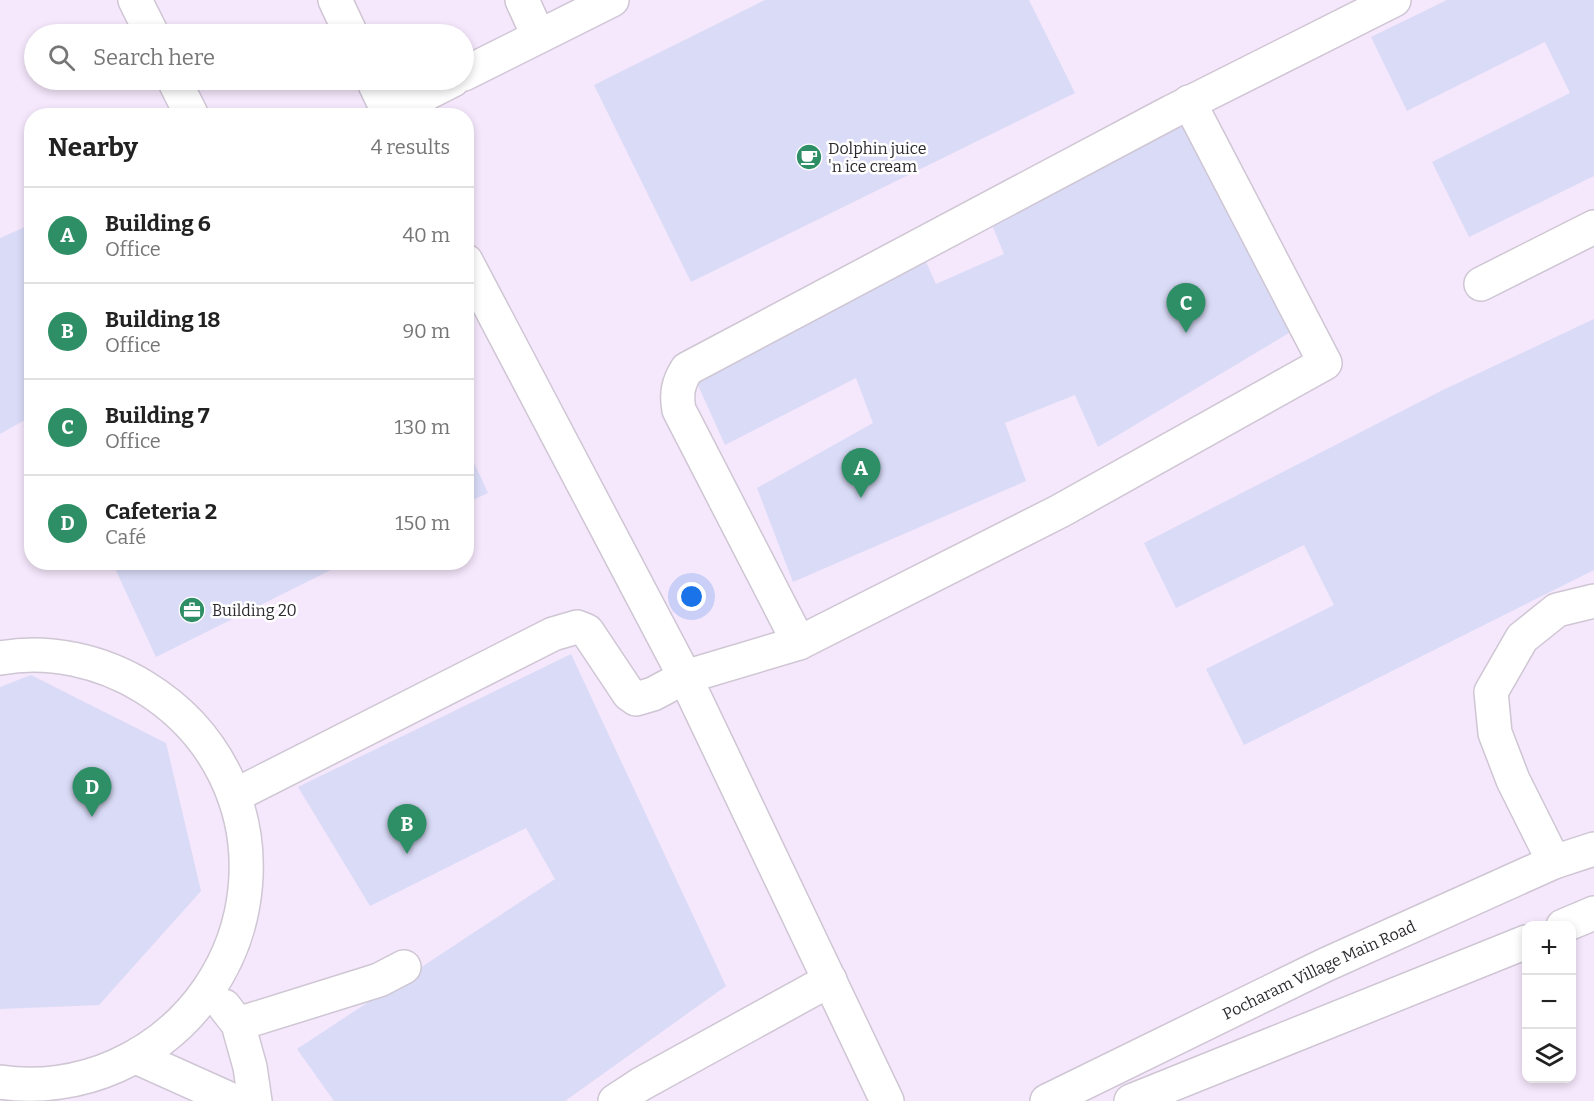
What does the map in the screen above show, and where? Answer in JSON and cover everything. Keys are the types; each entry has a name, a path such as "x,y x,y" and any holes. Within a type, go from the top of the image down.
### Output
{"lane":[{"path":"135,0 147,24"},
{"path":"335,0 346,24"},
{"path":"522,0 538,35"},
{"path":"474,69 612,0"},
{"path":"799,643 679,410 676,395 680,380 687,369 1190,102 1394,0"},
{"path":"179,90 188,108"},
{"path":"378,90 386,108"},
{"path":"400,108 434,90"},
{"path":"234,796 553,634 577,627 587,631 629,694 636,699 653,694 686,677 799,643 1060,511 1325,363 1190,102"},
{"path":"1480,284 1594,227"},
{"path":"474,276 686,677 887,1101"},
{"path":"1554,862 1513,780 1495,733 1491,692 1522,638 1557,610 1594,601"},
{"path":"0,658 40,655 72,658 103,666 132,679 159,696 183,716 204,740 215,758 234,796 243,828 246,861 245,895 238,928 226,960 210,989 164,1038 136,1057 105,1070 82,1090 42,1084 0,1082"},
{"name":"Pocharam Village Main Road","path":"1047,1101 1325,965 1554,862 1594,849"},
{"path":"1575,921 1594,913"},
{"path":"1131,1101 1522,944"},
{"path":"238,1023 379,980 404,967"},
{"path":"615,1101 641,1084 830,980"},
{"path":"210,989 238,1023 250,1067 255,1101"},
{"path":"136,1057 234,1101"}],"shaded area":[{"path":"0,0 1594,0 1594,1101 0,1101"}],"building":[{"path":"765,0 1029,0 1075,93 691,282 594,85"},
{"path":"1447,0 1594,0 1594,176 1469,237 1432,162 1570,93 1545,42 1407,111 1371,37"},
{"path":"1186,119 1294,330 1098,447 1075,395 1005,423 1026,481 793,582 757,488 873,423 856,378 725,445 697,383 922,253 936,284 1004,254 990,220"},
{"path":"24,228 24,420 0,434 0,238"},
{"path":"1594,319 1594,570 1244,745 1206,669 1334,605 1304,545 1176,608 1144,543 1443,390"},
{"path":"474,462 488,493 474,499"},
{"name":"Building 20","path":"116,570 331,570 156,657"},
{"path":"571,654 726,986 565,1101 334,1101 297,1049 555,879 526,828 370,906 298,787"},
{"path":"31,675 166,743 201,891 99,1005 0,1009 0,687"}],"place":[{"name":"Dolphin juice 'n ice cream","path":"809,157"},
{"name":"Building 7","path":"1186,333"},
{"name":"Building 6","path":"861,498"},
{"name":"Building 20","path":"192,610"},
{"name":"Cafeteria 2","path":"92,817"},
{"name":"Building 18","path":"407,854"}]}
